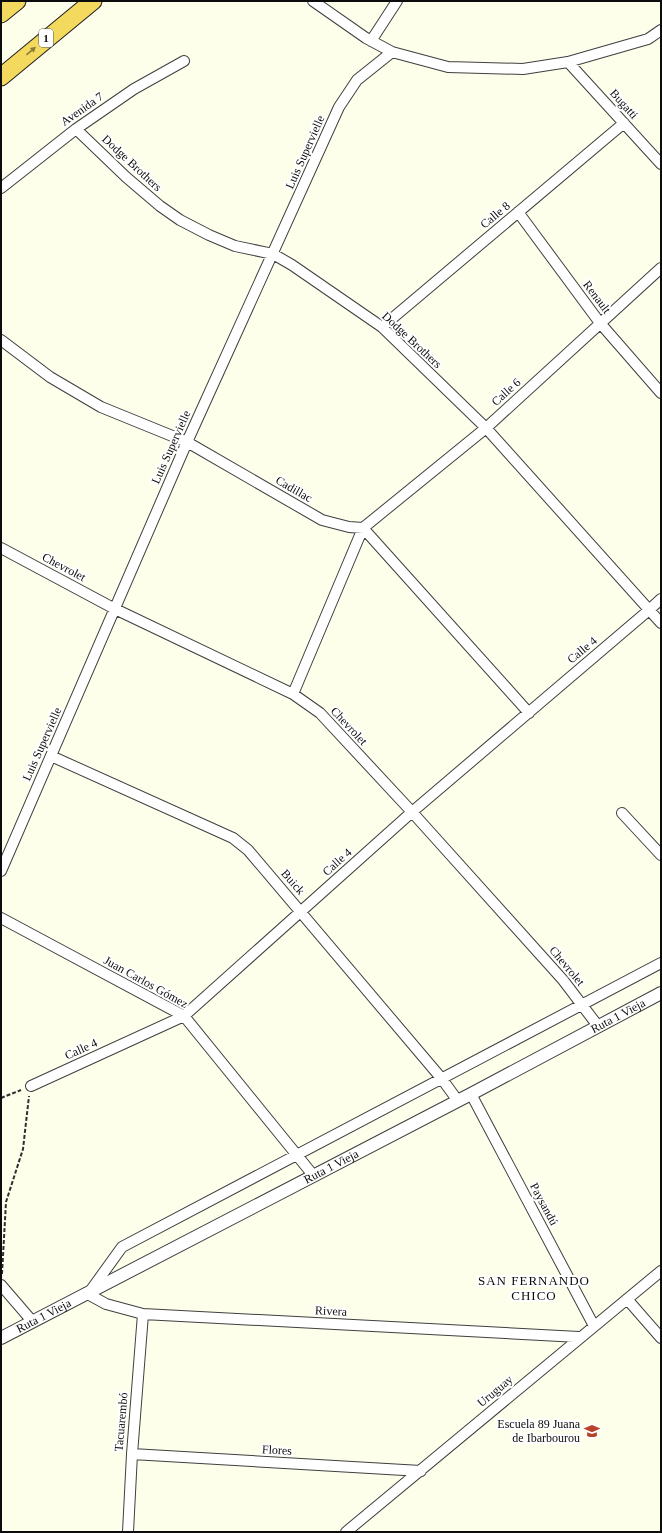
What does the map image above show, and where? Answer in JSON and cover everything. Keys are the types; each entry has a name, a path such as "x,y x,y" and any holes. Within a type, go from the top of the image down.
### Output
{"highway":[{"path":"1,14 17,1"},
{"name":"1","path":"1,76 93,1"}],"street":[{"path":"313,1 371,41 392,52 448,67 524,69 568,62 648,39 661,30"},
{"path":"371,41 397,1"},
{"name":"Luis Supervielle","path":"1,871 187,442 339,107 357,80 392,52"},
{"name":"Avenida 7","path":"1,188 76,129 134,89 184,61"},
{"name":"Bugatti","path":"568,62 661,164"},
{"name":"Calle 8","path":"382,327 624,123"},
{"name":"Dodge Brothers","path":"76,129 137,187 180,220 235,246 273,254 292,265 382,327 486,428 661,623"},
{"name":"Renault","path":"518,212 600,324 661,393"},
{"name":"Calle 6","path":"363,528 486,428 661,268"},
{"name":"Cadillac","path":"1,340 50,377 101,407 187,442 322,520 349,527 363,528"},
{"path":"293,694 363,528 529,713"},
{"name":"Chevrolet","path":"1,548 115,609 293,694 320,713 412,812 563,980 598,1026"},
{"name":"Calle 4","path":"31,1086 184,1016 412,812 661,599"},
{"name":"Buick","path":"51,756 234,838 248,850 301,912 442,1079 458,1101"},
{"path":"622,813 661,854"},
{"name":"Juan Carlos Gómez","path":"1,918 184,1016 313,1175"},
{"path":"88,1291 122,1247 661,963"},
{"name":"Ruta 1 Vieja","path":"1,1338 88,1291 458,1101 661,993"},
{"name":"Paysandú","path":"470,1094 594,1326"},
{"name":"Uruguay","path":"346,1532 579,1337 661,1271"},
{"path":"1,1285 32,1321"},
{"name":"Rivera","path":"88,1291 106,1304 143,1314 579,1337"},
{"path":"627,1299 661,1338"},
{"name":"Tacuarembó","path":"128,1532 132,1454 143,1314"},
{"name":"Flores","path":"132,1454 420,1471"}],"path":[{"path":"1,1098 31,1086 23,1148 6,1202 1,1285"}],"place":[{"name":"Escuela 89 Juana de Ibarbourou","path":"592,1431"}],"district":[{"name":"SAN FERNANDO CHICO","path":"534,1288"}]}
